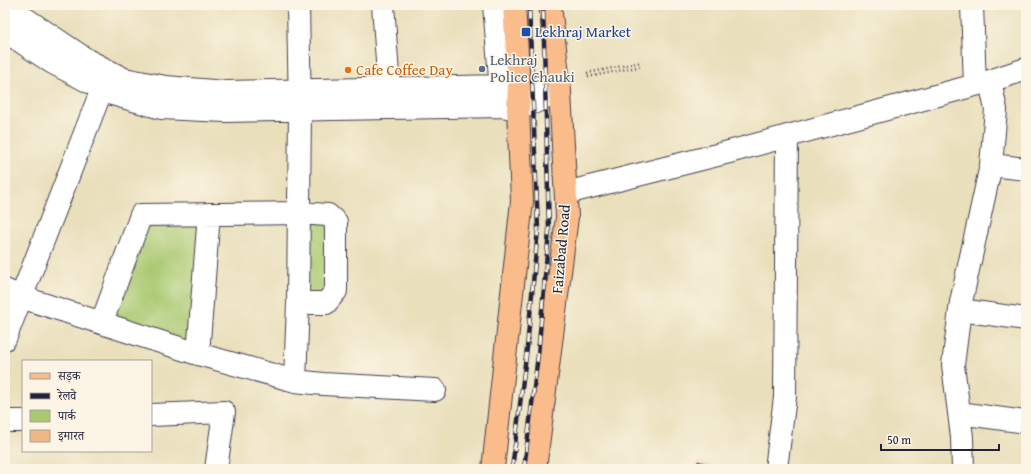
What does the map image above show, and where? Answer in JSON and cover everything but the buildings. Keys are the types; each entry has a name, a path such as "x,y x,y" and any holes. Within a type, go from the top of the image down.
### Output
{"main road":[{"path":"493,469 522,201 510,96 514,5"},
{"name":"Faizabad Road","path":"535,469 567,217 560,92 550,5"}],"street":[{"path":"5,5 87,60 106,80 112,94 162,108 225,111 390,89 510,96"},
{"path":"295,380 298,303 300,100 298,5"},
{"path":"383,5 390,89"},
{"path":"494,5 510,96"},
{"path":"963,469 962,437 953,365 960,310 991,165 996,110 983,83 972,5"},
{"path":"5,31 53,63 106,80"},
{"path":"566,192 787,136 983,83 1026,69"},
{"path":"5,339 13,293 106,80"},
{"path":"300,100 510,96 560,92"},
{"path":"776,469 785,397 787,136"},
{"path":"991,165 1026,169"},
{"path":"102,322 142,215 299,213 328,215 336,222 336,292 326,303 298,303"},
{"path":"198,354 209,214"},
{"path":"13,293 198,354 295,380 324,384 435,390"},
{"path":"960,310 1026,319"},
{"path":"152,415 224,412 216,469"},
{"path":"959,414 1026,422"},
{"path":"5,421 22,420"}],"path":[{"path":"587,73 642,62"},
{"path":"588,77 642,66"}],"green space":[{"path":"304,223 328,223 326,297 302,296"},
{"path":"203,226 193,346 108,319 142,227"}],"railway":[{"path":"512,469 527,348 538,229 529,5"},
{"path":"524,469 538,355 549,231 543,5"}],"place":[{"name":"Lekhraj Market","path":"526,32"},
{"name":"Lekhraj Police Chauki","path":"482,69"},
{"name":"Cafe Coffee Day","path":"348,70"}]}
